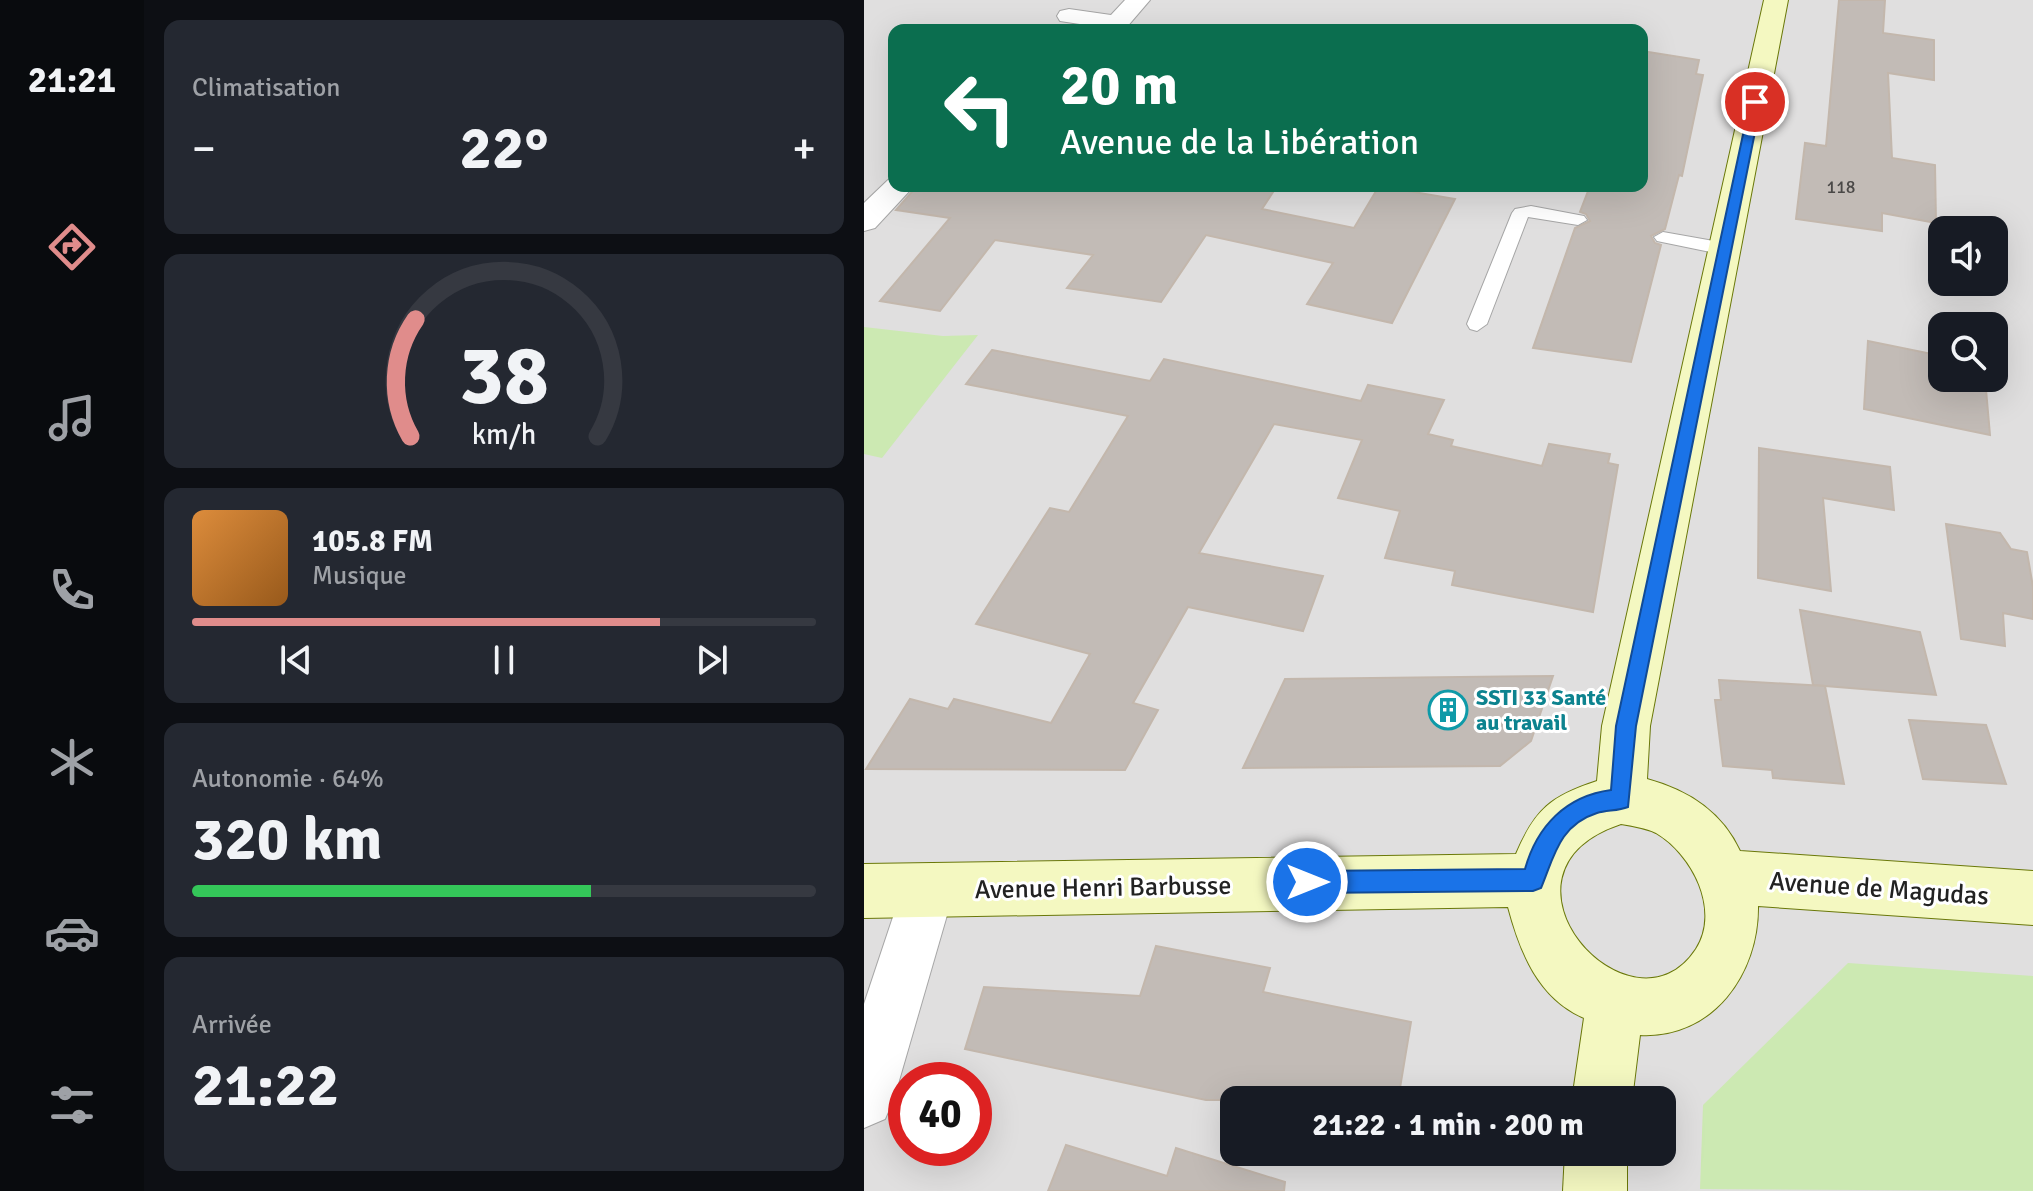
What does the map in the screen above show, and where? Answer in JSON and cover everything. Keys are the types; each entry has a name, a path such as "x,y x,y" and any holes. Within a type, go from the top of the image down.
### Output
{"main road":[{"path":"1621,799 1626,726 1776,0"},
{"path":"1621,799 1653,805 1683,821 1708,845 1726,877 1733,912 1728,947 1712,977 1685,999 1651,1008 1615,1004 1586,990 1561,967 1544,940 1534,910 1533,880 1540,854 1553,831 1595,803 1621,799"},
{"name":"Avenue de Magudas","path":"1726,877 2033,898"},
{"name":"Avenue Henri Barbusse","path":"864,891 1533,880"},
{"path":"1604,1086 1615,1004"},
{"path":"1595,1191 1596,1166"}],"street":[{"path":"1069,15 1117,23 1138,0"},
{"path":"864,221 893,192"},
{"path":"864,1098 927,891"}],"lane":[{"path":"1477,324 1521,213 1531,211 1578,220"},
{"path":"1663,237 1725,249"}],"shaded area":[{"path":"864,0 2033,0 2033,1191 864,1191"}],"green space":[{"path":"864,327 943,336 978,335 882,458 864,454"},
{"path":"1848,963 2033,976 2033,1191 1700,1189 1703,1105"}],"building":[{"path":"1839,0 1885,0 1883,33 1934,40 1934,80 1888,73 1892,158 1935,165 1936,216 1928,216 1928,222 1882,213 1882,231 1796,219 1805,143 1826,146"},
{"path":"1648,52 1699,60 1696,74 1703,75 1682,176 1679,175 1665,229 1651,236 1655,243 1661,245 1631,362 1533,348 1575,228 1590,221 1586,214 1580,212 1588,192 1648,192"},
{"path":"912,192 1273,192 1262,209 1354,228 1375,192 1414,192 1455,199 1392,323 1307,304 1333,263 1206,235 1161,302 1067,288 1093,255 995,240 940,311 880,301 950,218 896,210"},
{"path":"1868,341 1928,353 1928,392 1986,392 1990,435 1864,409"},
{"path":"992,350 1150,381 1164,359 1361,401 1368,385 1444,400 1428,434 1453,440 1451,446 1542,466 1549,444 1610,454 1608,463 1618,465 1593,612 1452,585 1455,571 1385,558 1400,511 1338,498 1362,440 1274,424 1199,553 1323,576 1303,631 1188,607 1133,703 1158,710 1125,770 866,769 910,699 948,709 954,699 1051,723 1090,654 976,624 1050,508 1069,512 1128,416 966,384"},
{"path":"1759,448 1890,467 1894,510 1823,498 1831,591 1758,578"},
{"path":"1946,524 2000,533 2011,549 2027,552 2033,587 2033,619 2003,613 2005,646 1961,639"},
{"path":"1800,610 1920,632 1936,695 1813,685"},
{"name":"SSTI 33 Santé au travail","path":"1553,676 1531,741 1500,766 1243,768 1285,679"},
{"path":"1719,680 1825,686 1844,784 1773,778 1772,770 1723,766 1715,700 1721,700"},
{"path":"1909,720 1986,725 2006,784 1923,779"},
{"path":"1156,946 1270,968 1263,992 1411,1022 1400,1086 1220,1086 1220,1100 1206,1100 965,1049 984,987 1140,996"},
{"path":"1066,1145 1167,1176 1176,1148 1220,1162 1220,1166 1234,1166 1285,1182 1284,1191 1048,1191"}],"place":[{"name":"SSTI 33 Santé au travail","path":"1448,710"}],"route":[{"path":"1307,882 1533,880 1540,854 1553,831 1572,814 1595,803 1621,799 1626,726 1755,102"}]}
